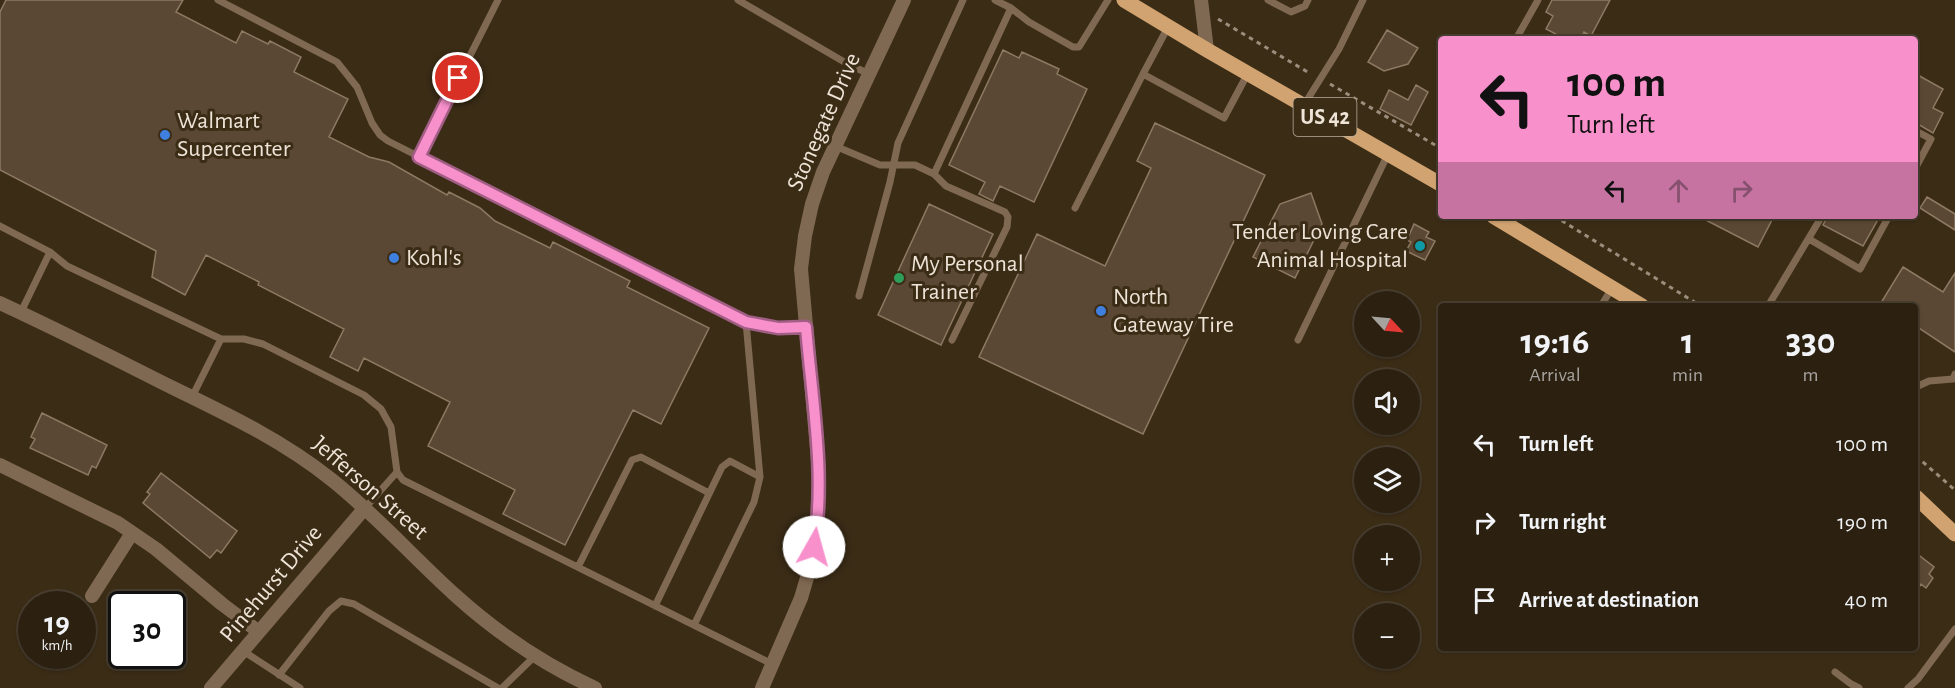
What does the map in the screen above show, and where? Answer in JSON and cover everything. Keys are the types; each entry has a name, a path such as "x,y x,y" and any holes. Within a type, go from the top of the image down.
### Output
{"main road":[{"name":"US 42","path":"1126,0 1207,50 1388,154 1438,179"},
{"path":"1498,219 1637,303"},
{"path":"1918,499 1955,533"}],"street":[{"name":"Stonegate Drive","path":"762,688 801,598 811,564 817,530 819,472 801,269 805,236 812,204 823,172 904,0"},
{"path":"1201,0 1207,50"},
{"name":"Jefferson Street","path":"0,303 253,427 295,452 334,481 491,626 564,674 595,688"},
{"path":"0,465 118,523 156,549 259,632"},
{"name":"Pinehurst Drive","path":"211,688 364,508"},
{"path":"95,591 132,533"}],"lane":[{"path":"219,0 337,62 357,87 372,123 380,135 419,157 746,322 771,327 806,327"},
{"path":"419,157 498,0"},
{"path":"738,0 869,74"},
{"path":"859,296 898,143 963,0"},
{"path":"995,0 1011,8 1029,22 1079,47 1108,0"},
{"path":"1268,0 1291,12 1305,6 1308,0"},
{"path":"1304,105 1339,49 1363,0"},
{"path":"1518,36 1538,0"},
{"path":"934,174 1011,8"},
{"path":"1075,208 1168,27"},
{"path":"1143,74 1224,118 1248,73"},
{"path":"1918,132 1930,139 1918,163"},
{"path":"835,146 880,165 915,165 934,174 946,186 1005,212 1008,217 1007,227 952,340"},
{"path":"1298,340 1388,154"},
{"path":"1770,303 1820,219"},
{"path":"1809,239 1860,269 1887,219"},
{"path":"0,226 50,252 67,266 221,339 244,339 263,344 364,396 381,409 392,427 397,472 403,480 773,665"},
{"path":"21,312 50,252"},
{"path":"1603,303 1612,288"},
{"path":"694,625 754,502 760,477 746,322"},
{"path":"192,397 221,339"},
{"path":"1918,386 1929,381 1953,378 1955,374"},
{"path":"578,567 632,460 640,458 709,493"},
{"path":"655,606 722,467 730,461 760,477"},
{"path":"364,508 397,472"},
{"path":"279,675 329,611 341,601 354,604 500,688 534,656"},
{"path":"1908,688 1918,679 1955,629"},
{"path":"243,651 300,688"},
{"path":"1835,672 1859,688"}],"path":[{"path":"1559,219 1696,303"},
{"path":"1918,458 1955,490"}],"building":[{"path":"6,0 183,0 176,12 236,43 242,31 268,44 270,41 301,57 294,72 348,99 329,137 369,157 389,162 447,195 449,192 480,208 495,221 550,248 553,242 630,281 627,287 709,328 661,424 633,410 565,545 503,514 515,490 428,446 450,402 364,358 358,371 330,357 344,329 258,285 259,282 206,255 185,295 152,277 156,251 0,170 0,12"},
{"path":"1552,0 1610,0 1591,36 1584,32 1582,36 1559,36 1546,29 1553,16 1546,12"},
{"path":"1387,30 1418,48 1408,64 1384,71 1368,62"},
{"path":"1003,50 1019,58 1022,52 1059,69 1057,74 1087,89 1034,202 1000,186 993,201 979,194 985,182 949,165"},
{"path":"1918,75 1943,89 1933,108 1943,113 1933,133 1918,124"},
{"path":"1416,85 1428,92 1411,125 1380,109 1389,90 1408,100"},
{"name":"North Gateway Tire","path":"1155,123 1265,175 1143,434 979,357 1037,234 1105,266 1151,168 1137,161"},
{"path":"1311,193 1322,224 1295,278 1253,257 1280,204"},
{"path":"1927,197 1955,214 1955,230 1920,208"},
{"path":"929,204 993,234 941,345 878,315"},
{"path":"1704,219 1772,219 1758,247"},
{"path":"1826,219 1878,219 1863,246 1823,225"},
{"name":"Tender Loving Care Animal Hospital","path":"1414,224 1429,232 1426,237 1435,241 1425,260 1406,251 1411,242 1407,240"},
{"path":"1903,267 1943,292 1955,273 1955,352 1918,327 1918,303 1881,303"},
{"path":"42,413 107,445 96,468 92,466 88,475 30,448 35,439 31,437"},
{"path":"161,473 237,531 221,553 217,550 210,558 143,503 150,494 147,492"},
{"path":"1918,555 1934,567 1929,574 1933,578 1926,588 1921,584 1918,589"}],"place":[{"name":"Walmart Supercenter","path":"165,135"},
{"name":"Tender Loving Care Animal Hospital","path":"1420,246"},
{"name":"Kohl's","path":"394,258"},
{"name":"My Personal Trainer","path":"899,278"},
{"name":"North Gateway Tire","path":"1101,311"}],"route":[{"path":"458,78 419,157 746,322 765,327 806,327 819,472 819,501 814,547"}]}
